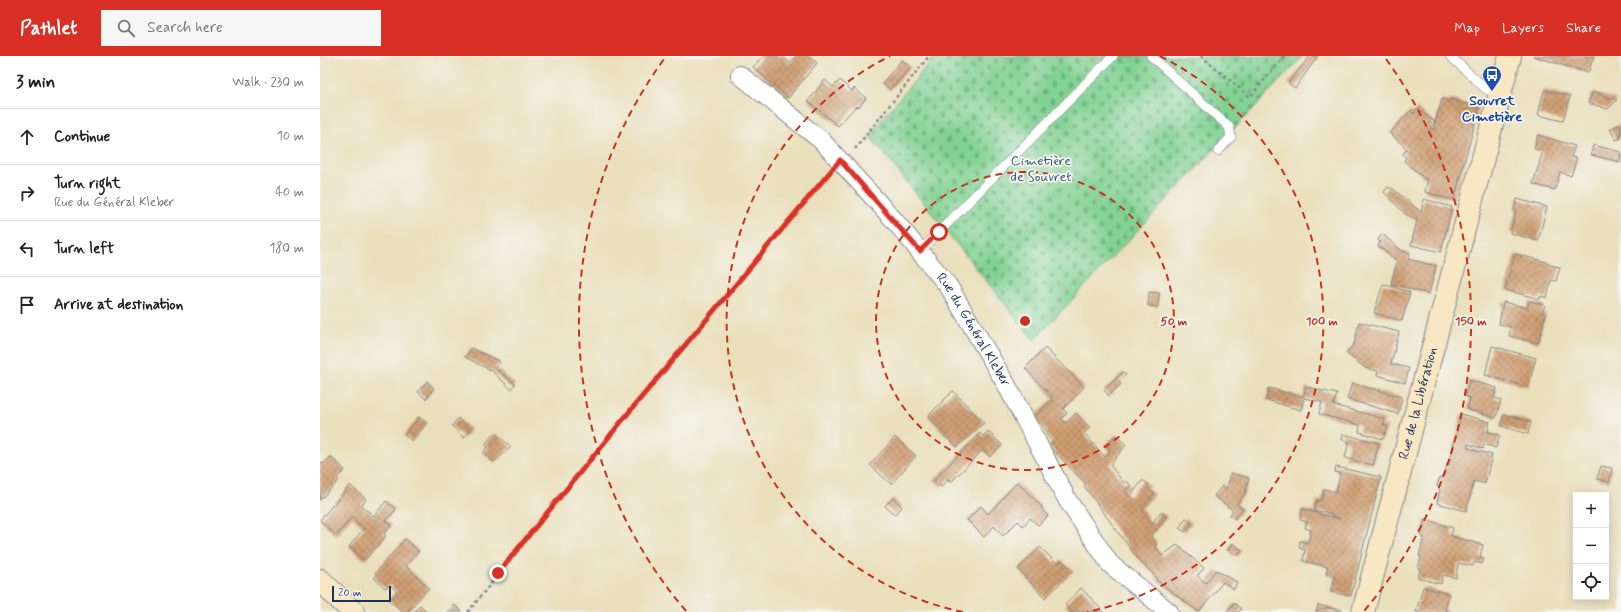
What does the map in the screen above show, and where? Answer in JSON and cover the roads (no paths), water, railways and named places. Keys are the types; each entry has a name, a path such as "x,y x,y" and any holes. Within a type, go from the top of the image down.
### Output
{"main road":[{"name":"Rue de la Libération","path":"1363,612 1510,56"},
{"path":"320,580 353,612"}],"street":[{"name":"Rue du Général Kleber","path":"740,75 822,141 920,251 949,287 1006,384 1068,501 1110,564 1169,612"}],"lane":[{"path":"920,251 1113,56"},
{"path":"1151,56 1229,127 1231,137 1218,151"},
{"path":"1450,56 1486,89 1499,94"}],"place":[{"name":"Souvret Cimetière","path":"1492,92"}],"park label":[{"name":"Cimetière de Souvret","path":"1041,170"}]}
